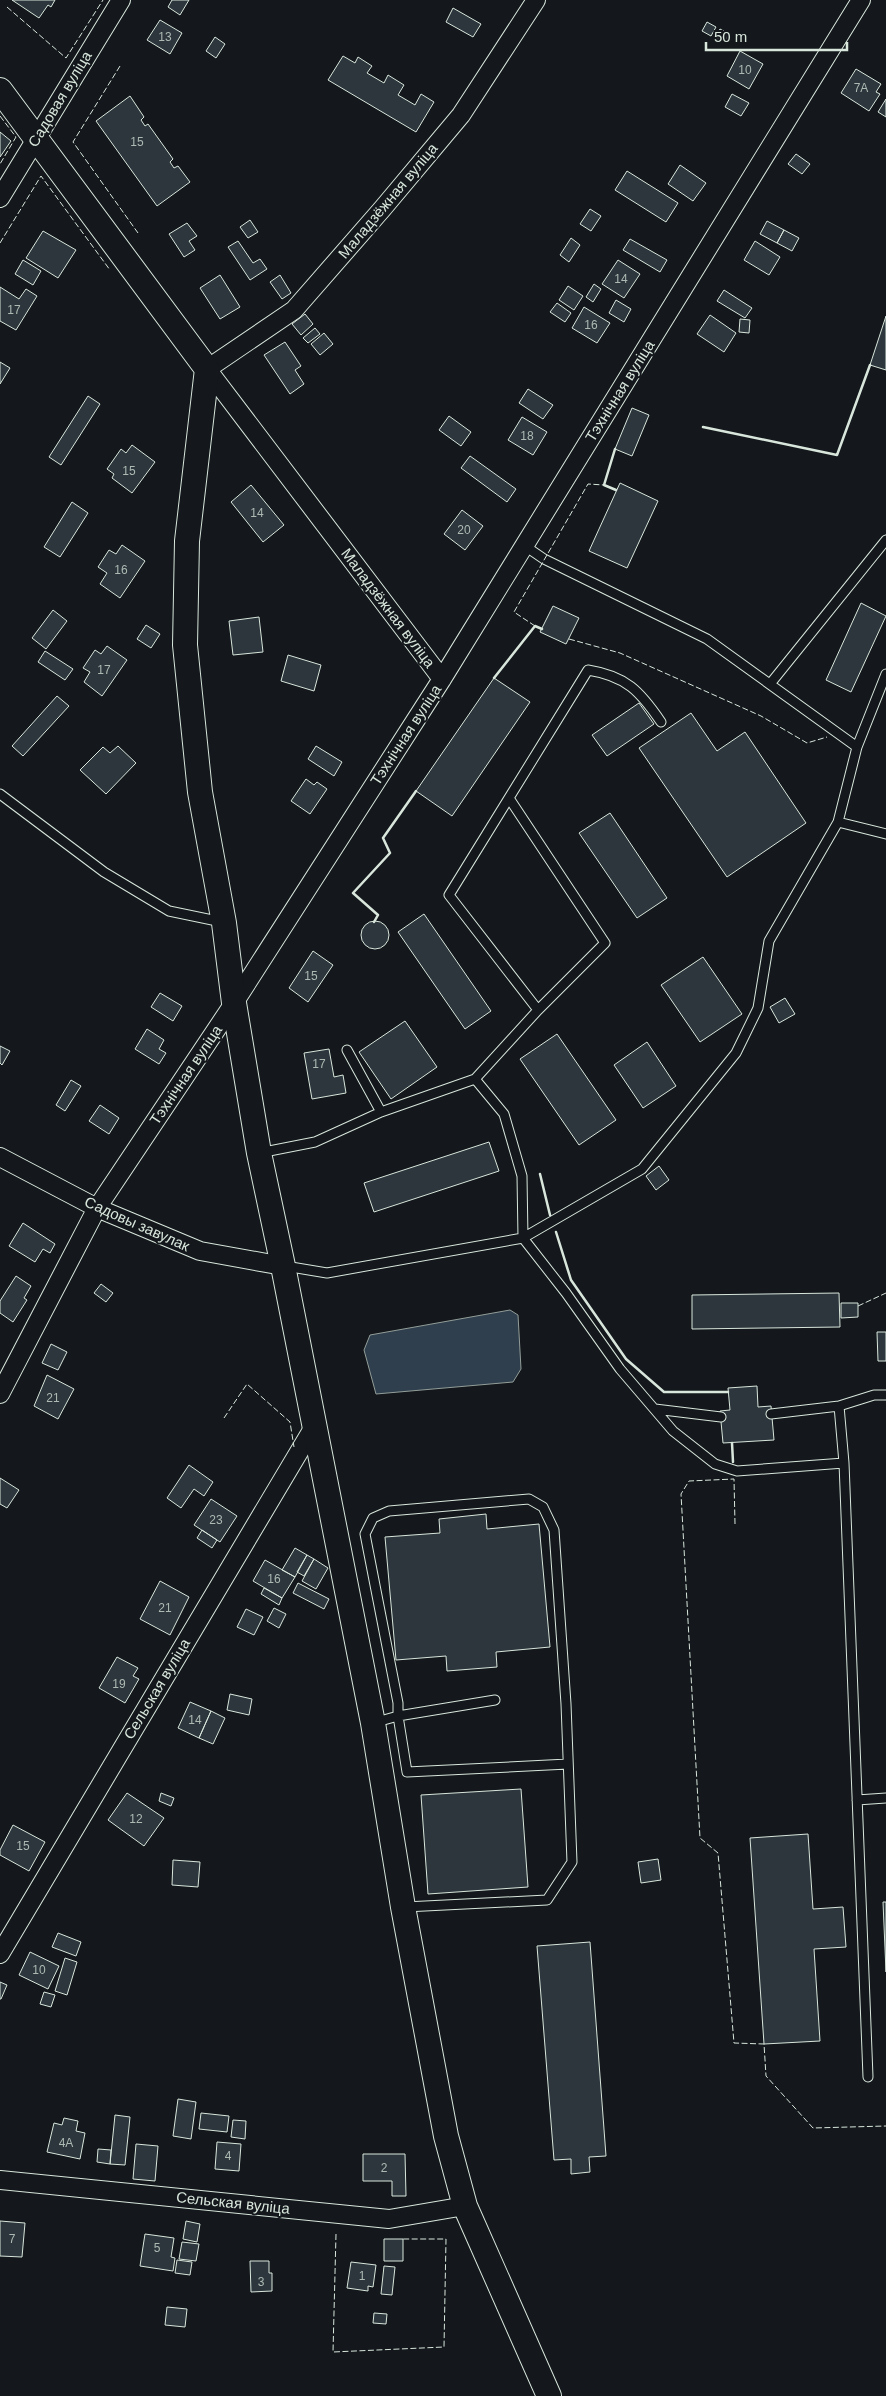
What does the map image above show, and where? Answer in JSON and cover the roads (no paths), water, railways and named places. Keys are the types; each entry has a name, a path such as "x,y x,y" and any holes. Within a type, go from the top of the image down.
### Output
{"street":[{"name":"Садовая вуліца","path":"0,198 122,0"},
{"name":"Маладзёжная вуліца","path":"207,370 294,310 383,208 460,115 536,0"},
{"name":"Тэхнічная вуліца","path":"0,1394 98,1208 234,1003 442,679 861,0"},
{"name":"Маладзёжная вуліца","path":"0,90 207,370 442,679"},
{"path":"207,370 187,541 185,645 200,792 224,923 234,1003 259,1153 315,1425 373,1723 403,1907 446,2136 465,2206 549,2396"},
{"name":"Садовы завулак","path":"0,1157 98,1208 200,1251 283,1266"},
{"name":"Сельская вуліца","path":"0,1954 315,1425"},
{"name":"Сельская вуліца","path":"0,2180 389,2219 465,2206"}],"lane":[{"path":"770,684 886,540"},
{"path":"525,546 544,559 706,638 857,747"},
{"path":"538,1010 449,895 588,670 611,674 643,696 661,722"},
{"path":"283,1266 327,1272 523,1238 642,1169 736,1053 758,1008 770,941 838,822 857,747 886,674"},
{"path":"0,794 104,872 169,911 224,923"},
{"path":"259,1153 314,1142 381,1112 475,1079 538,1010 604,943 509,798"},
{"path":"838,822 886,834"},
{"path":"347,1050 381,1112"},
{"path":"475,1079 504,1114 522,1176 523,1238 566,1293 620,1369 673,1430 715,1464 737,1471 844,1463"},
{"path":"772,1414 839,1406 874,1395 886,1395"},
{"path":"839,1406 844,1463 868,2077"},
{"path":"655,1409 721,1417"},
{"path":"403,1907 547,1900 572,1862 568,1764 554,1530 543,1507 529,1499 389,1511 373,1518 365,1534 398,1703 398,1716 407,1772 568,1764"},
{"path":"373,1723 398,1716 495,1700"},
{"path":"857,1800 886,1798"}],"water":[{"path":"510,1310 518,1315 521,1369 513,1382 376,1394 364,1350 370,1335"}]}
